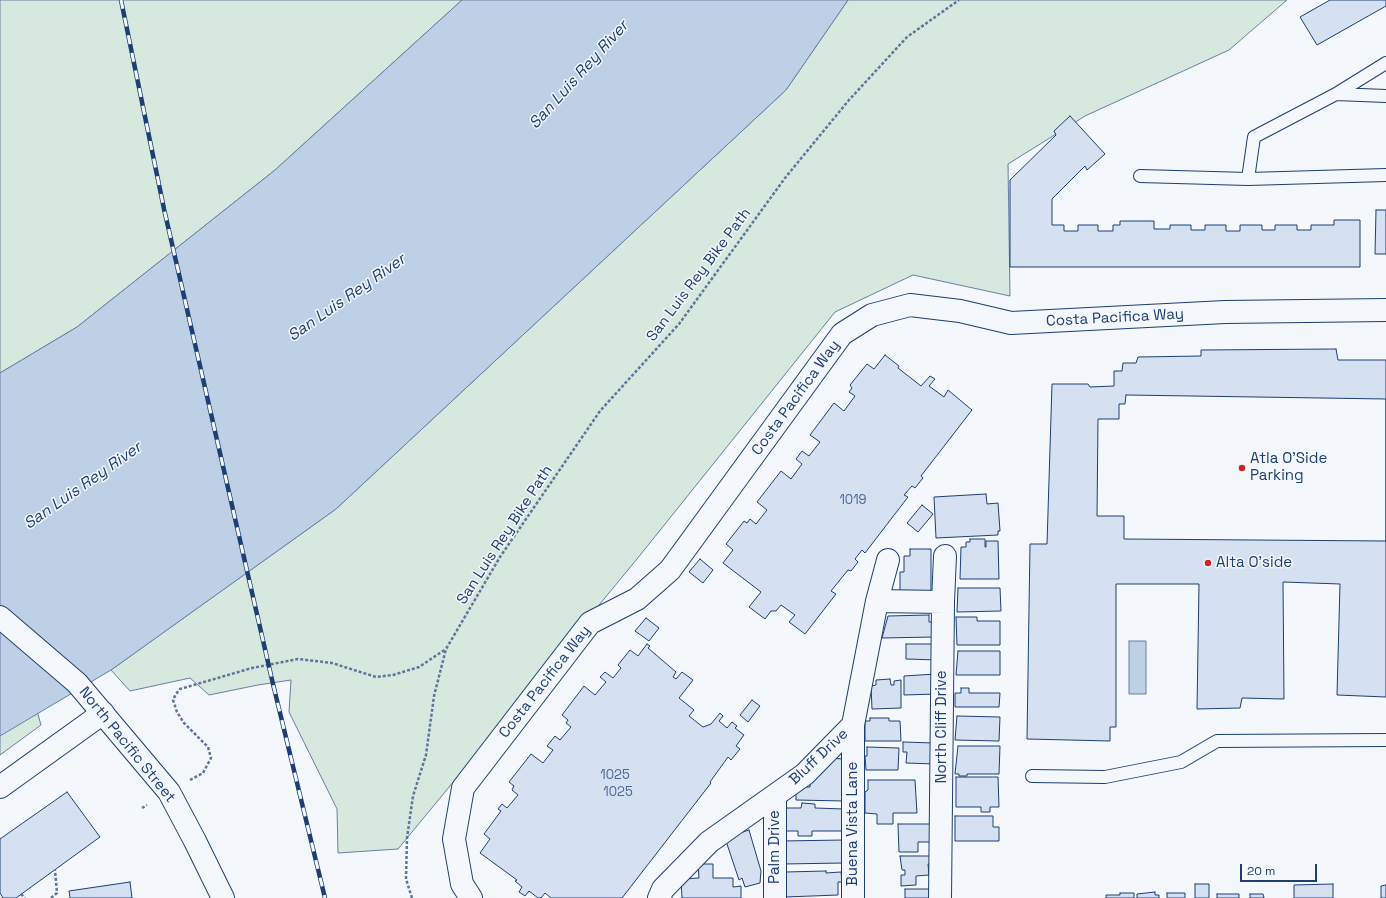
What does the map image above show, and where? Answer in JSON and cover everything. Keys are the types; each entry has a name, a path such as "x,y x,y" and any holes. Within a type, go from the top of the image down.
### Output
{"street":[{"name":"Costa Pacifica Way","path":"471,898 462,884 454,839 463,788 590,623 637,599 670,570 842,334 872,315 910,305 960,310 1011,323 1225,312 1386,310"},
{"name":"North Cliff Drive","path":"940,898 942,602 945,556"},
{"name":"Bluff Drive","path":"659,898 663,889 709,842 805,774 853,725 877,601 888,560"},
{"path":"877,601 942,602"},
{"name":"North Pacific Street","path":"0,617 77,683 169,792 223,898"},
{"path":"0,787 100,709"},
{"name":"Buena Vista Lane","path":"853,725 853,898"},
{"name":"Palm Drive","path":"775,796 775,898"}],"lane":[{"path":"1248,179 1254,136 1336,94 1386,64"},
{"path":"1336,94 1386,96"},
{"path":"1140,176 1248,179 1386,175"},
{"path":"1032,776 1105,777 1181,762 1218,742 1386,740"}],"path":[{"name":"San Luis Rey Bike Path","path":"412,898 406,879 407,838 413,796 426,755 434,696 446,649 500,557 600,411 679,324 786,178 849,100 907,37 959,0"},
{"name":"San Luis Rey Bike Path","path":"191,780 202,773 212,758 208,748 184,723 177,712 173,700 180,689 252,668 298,659 332,663 376,676 393,675 418,667 434,655 446,649"},
{"path":"51,898 57,893 55,870"},
{"path":"21,894 25,898"}],"shaded area":[{"path":"0,0 462,0 275,170 77,327 0,373"},
{"path":"848,0 1287,0 1229,50 1085,116 1008,164 1010,296 913,275 835,312 637,559 398,849 338,853 337,809 289,712 291,680 209,695 190,678 130,691 111,670 336,509 786,90"},
{"path":"0,665 31,690 41,725 0,755"}],"water":[{"name":"San Luis Rey River","path":"462,0 848,0 786,90 336,509 111,670 0,736 0,373 77,327 275,170"},
{"path":"1129,641 1146,641 1146,694 1129,694"}],"building":[{"path":"1330,0 1386,0 1386,6 1317,45 1300,17"},
{"path":"1070,116 1105,154 1087,170 1085,166 1052,199 1052,225 1064,225 1064,231 1078,231 1078,225 1098,225 1098,231 1113,231 1113,225 1120,225 1120,221 1154,221 1154,229 1170,229 1170,225 1191,225 1191,230 1205,230 1205,225 1226,225 1226,231 1240,231 1240,225 1262,225 1262,230 1275,230 1275,225 1297,225 1297,230 1311,230 1311,225 1334,225 1334,220 1360,220 1360,267 1010,267 1010,180 1056,135 1054,131"},
{"path":"1376,210 1386,210 1386,254 1375,254"},
{"name":"Alta O'side","path":"1336,349 1338,360 1386,360 1386,697 1337,695 1340,584 1283,582 1284,699 1242,698 1240,708 1197,709 1199,584 1116,584 1116,727 1110,727 1110,741 1027,739 1030,544 1047,544 1052,384 1088,384 1090,387 1114,386 1114,371 1122,371 1123,363 1136,363 1138,357 1201,356 1201,350"},
{"path":"885,355 899,366 898,368 921,386 930,376 935,379 929,386 944,397 948,390 972,410 921,476 923,478 915,488 912,486 904,495 908,497 865,553 862,550 855,559 858,562 851,571 848,570 831,591 836,594 805,634 789,622 795,615 781,605 776,611 771,611 765,619 749,607 761,592 723,563 733,550 726,544 744,521 747,523 750,519 756,524 767,510 757,502 781,471 791,479 802,464 796,459 802,451 809,456 820,442 810,435 834,403 844,411 855,396 849,392 852,388 850,385 867,364 874,369"},
{"name":"Atla O'Side Parking","path":"1126,395 1386,399 1386,541 1124,539 1124,516 1097,516 1098,419 1119,419 1119,404 1125,404"},
{"path":"986,494 987,504 998,503 1000,531 998,531 998,535 936,538 934,497"},
{"path":"922,505 933,514 918,532 907,523"},
{"path":"970,539 985,539 985,547 986,541 998,541 999,579 960,579 961,547 966,547 966,542 970,542"},
{"path":"910,549 931,549 931,594 918,594 918,591 900,591 900,572 904,572 904,556 910,556"},
{"path":"700,559 713,570 703,583 689,572"},
{"path":"958,588 1000,588 1001,611 957,612"},
{"path":"929,615 929,622 934,622 934,637 882,638 888,616"},
{"path":"956,617 977,617 977,621 1000,621 1000,645 957,645"},
{"path":"646,618 659,628 649,641 635,631"},
{"path":"647,644 650,646 648,648 676,672 673,677 676,679 682,672 693,680 679,698 694,710 689,716 703,727 711,724 720,713 723,716 719,721 727,728 732,722 737,726 735,728 744,735 736,746 740,749 731,760 728,757 710,782 711,783 622,898 551,898 545,893 541,898 538,898 529,891 525,896 519,892 522,887 515,881 517,880 480,853 490,839 484,834 501,811 498,809 502,804 507,808 518,795 512,790 514,786 509,782 531,754 543,763 553,750 547,746 555,736 560,740 571,727 566,723 568,720 562,715 584,686 595,695 606,682 600,677 605,672 613,678 621,668 618,665 630,650 638,656"},
{"path":"906,644 938,644 938,660 906,659"},
{"path":"958,651 1000,651 1000,675 956,675"},
{"path":"936,674 937,694 904,695 904,676"},
{"path":"890,679 891,685 894,685 894,681 901,680 901,708 872,709 871,686 876,685 876,680"},
{"path":"961,688 969,688 969,693 1000,693 999,707 955,707 955,693 961,693"},
{"path":"752,700 760,706 748,722 740,715"},
{"path":"957,716 1000,717 999,741 955,740"},
{"path":"870,718 889,718 889,721 900,721 901,741 865,741 865,721 870,721"},
{"path":"903,742 934,743 935,764 906,763 907,752 903,752"},
{"path":"958,746 1000,746 999,774 967,774 967,776 959,776 959,774 955,774"},
{"path":"867,747 899,748 898,770 866,770 865,756 867,756"},
{"path":"826,758 845,759 844,801 796,800 796,787 810,787 811,772"},
{"path":"956,777 998,777 999,807 990,807 990,812 981,812 981,807 956,807"},
{"path":"868,780 915,780 917,813 893,813 893,824 877,824 877,814 865,813 865,792 868,790"},
{"path":"67,792 100,837 16,898 3,898 0,893 0,839"},
{"path":"802,803 815,804 815,808 844,809 844,831 812,831 812,836 798,836 798,831 785,831 786,808 801,808"},
{"path":"955,816 993,816 993,827 999,827 999,841 955,841"},
{"path":"898,824 937,824 936,842 918,842 918,852 899,852"},
{"path":"749,830 761,871 760,883 745,887 742,878 739,880 725,838"},
{"path":"844,840 844,863 782,864 782,841"},
{"path":"900,856 933,856 933,864 928,864 929,875 916,876 916,885 901,886 901,875 905,875 905,870 902,870"},
{"path":"698,864 713,864 713,878 733,878 733,887 741,886 741,898 682,898 681,879 699,878"},
{"path":"826,871 826,873 841,872 842,882 838,882 838,895 785,897 785,872"},
{"path":"130,882 132,898 70,898 69,891"},
{"path":"1195,884 1209,884 1209,898 1195,898"},
{"path":"1333,884 1333,898 1294,898 1294,885"},
{"path":"1386,885 1386,898 1381,898 1381,886"},
{"path":"905,889 936,889 936,898 905,898"},
{"path":"1155,892 1155,895 1159,895 1159,898 1137,898 1137,894"},
{"path":"1120,893 1134,893 1134,898 1106,898 1106,895 1120,895"},
{"path":"1167,893 1185,893 1185,898 1167,898"},
{"path":"1217,894 1239,894 1239,898 1217,898"},
{"path":"1250,894 1263,894 1264,898 1250,898"}],"railway":[{"path":"121,0 164,209 273,684 325,898"}],"place":[{"name":"Atla O'Side Parking","path":"1242,468"},
{"name":"Alta O'side","path":"1208,563"}]}
